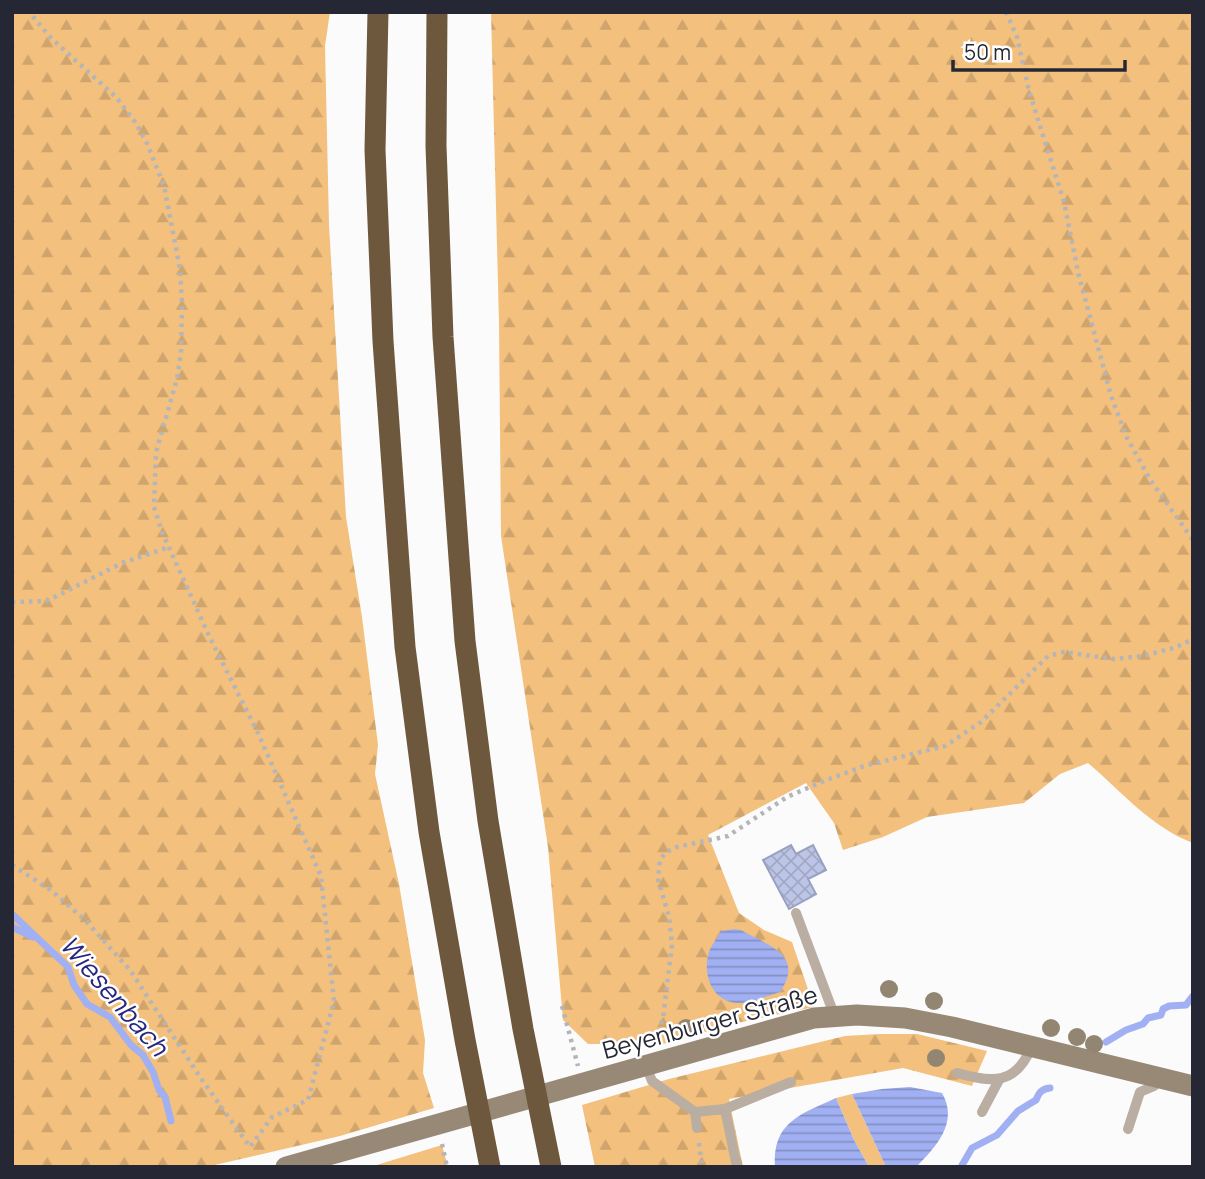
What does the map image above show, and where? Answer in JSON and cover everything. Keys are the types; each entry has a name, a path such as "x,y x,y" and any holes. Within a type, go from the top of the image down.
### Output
{"highway":[{"path":"378,12 375,149 381,300 405,647 429,832 490,1167"},
{"path":"437,12 436,146 443,337 465,641 488,821 523,1029 551,1167"}],"main road":[{"name":"Beyenburger Straße","path":"286,1167 648,1056 835,1017 866,1015 905,1018 952,1027 1193,1086"}],"lane":[{"path":"796,913 835,1017"},
{"path":"957,1073 978,1079 999,1080 1015,1073 1025,1064 1032,1046"},
{"path":"648,1056 652,1081 695,1112 724,1109 791,1082"},
{"path":"1128,1129 1140,1092 1154,1086 1162,1078"},
{"path":"982,1112 999,1080"},
{"path":"724,1109 737,1167"},
{"path":"695,1112 697,1132"}],"path":[{"path":"12,865 51,891 77,914 130,970 202,1080 250,1147 272,1117 308,1100 334,1001 321,876 271,762 210,638 154,507 156,452 177,379 181,353 182,303 176,242 164,186 146,142 117,98 51,38 29,12"},
{"path":"1006,12 1017,37 1029,91 1064,202 1078,272 1111,396 1127,438 1151,481 1193,540"},
{"path":"12,602 47,601 122,563 169,547"},
{"path":"648,1056 663,1018 672,945 658,868 666,852 728,836 787,797 824,781 864,766 945,746 981,722 1048,656 1064,652 1113,659 1143,656 1174,648 1193,639"},
{"path":"562,1006 577,1063"},
{"path":"697,1132 702,1167"},
{"path":"442,1146 447,1167"}],"green space":[{"path":"12,12 330,12 325,46 329,225 346,517 378,745 375,774 399,884 425,1040 423,1073 434,1108 340,1136 206,1167 12,1167"},
{"path":"491,12 1193,12 1193,843 1150,818 1088,763 1060,774 1024,803 927,817 883,837 843,850 834,823 806,783 708,835 739,913 764,930 792,942 814,1007 737,1023 663,1044 588,1044 563,1020 548,847 501,536"},
{"path":"917,1034 987,1051 972,1086 903,1068 729,1099 743,1167 595,1167 582,1105 669,1079 845,1036"},
{"path":"852,1094 886,1167 869,1167 854,1140 836,1098"},
{"path":"442,1145 448,1167 370,1167"}],"water":[{"path":"735,929 772,947 786,960 787,979 780,992 754,1001 738,1003 715,992 708,976 710,949 721,931"},
{"path":"910,1087 942,1093 947,1104 947,1124 931,1151 916,1167 886,1167 852,1094"},
{"path":"836,1098 869,1167 775,1167 778,1139 791,1122"}],"building":[{"path":"791,845 796,854 813,845 826,870 808,879 816,894 789,909 763,860"}],"waterway":[{"name":"Wiesenbach","path":"12,914 68,967 74,985 87,1004 110,1017 131,1045 143,1055 165,1097 171,1121"},
{"name":"Wiesenbach","path":"12,927 33,937"},
{"path":"1106,1042 1143,1024 1148,1018 1161,1015 1163,1009 1169,1006 1186,1005 1193,996"},
{"path":"961,1167 972,1148 997,1135 1018,1111 1036,1100 1042,1090 1050,1088"}]}
